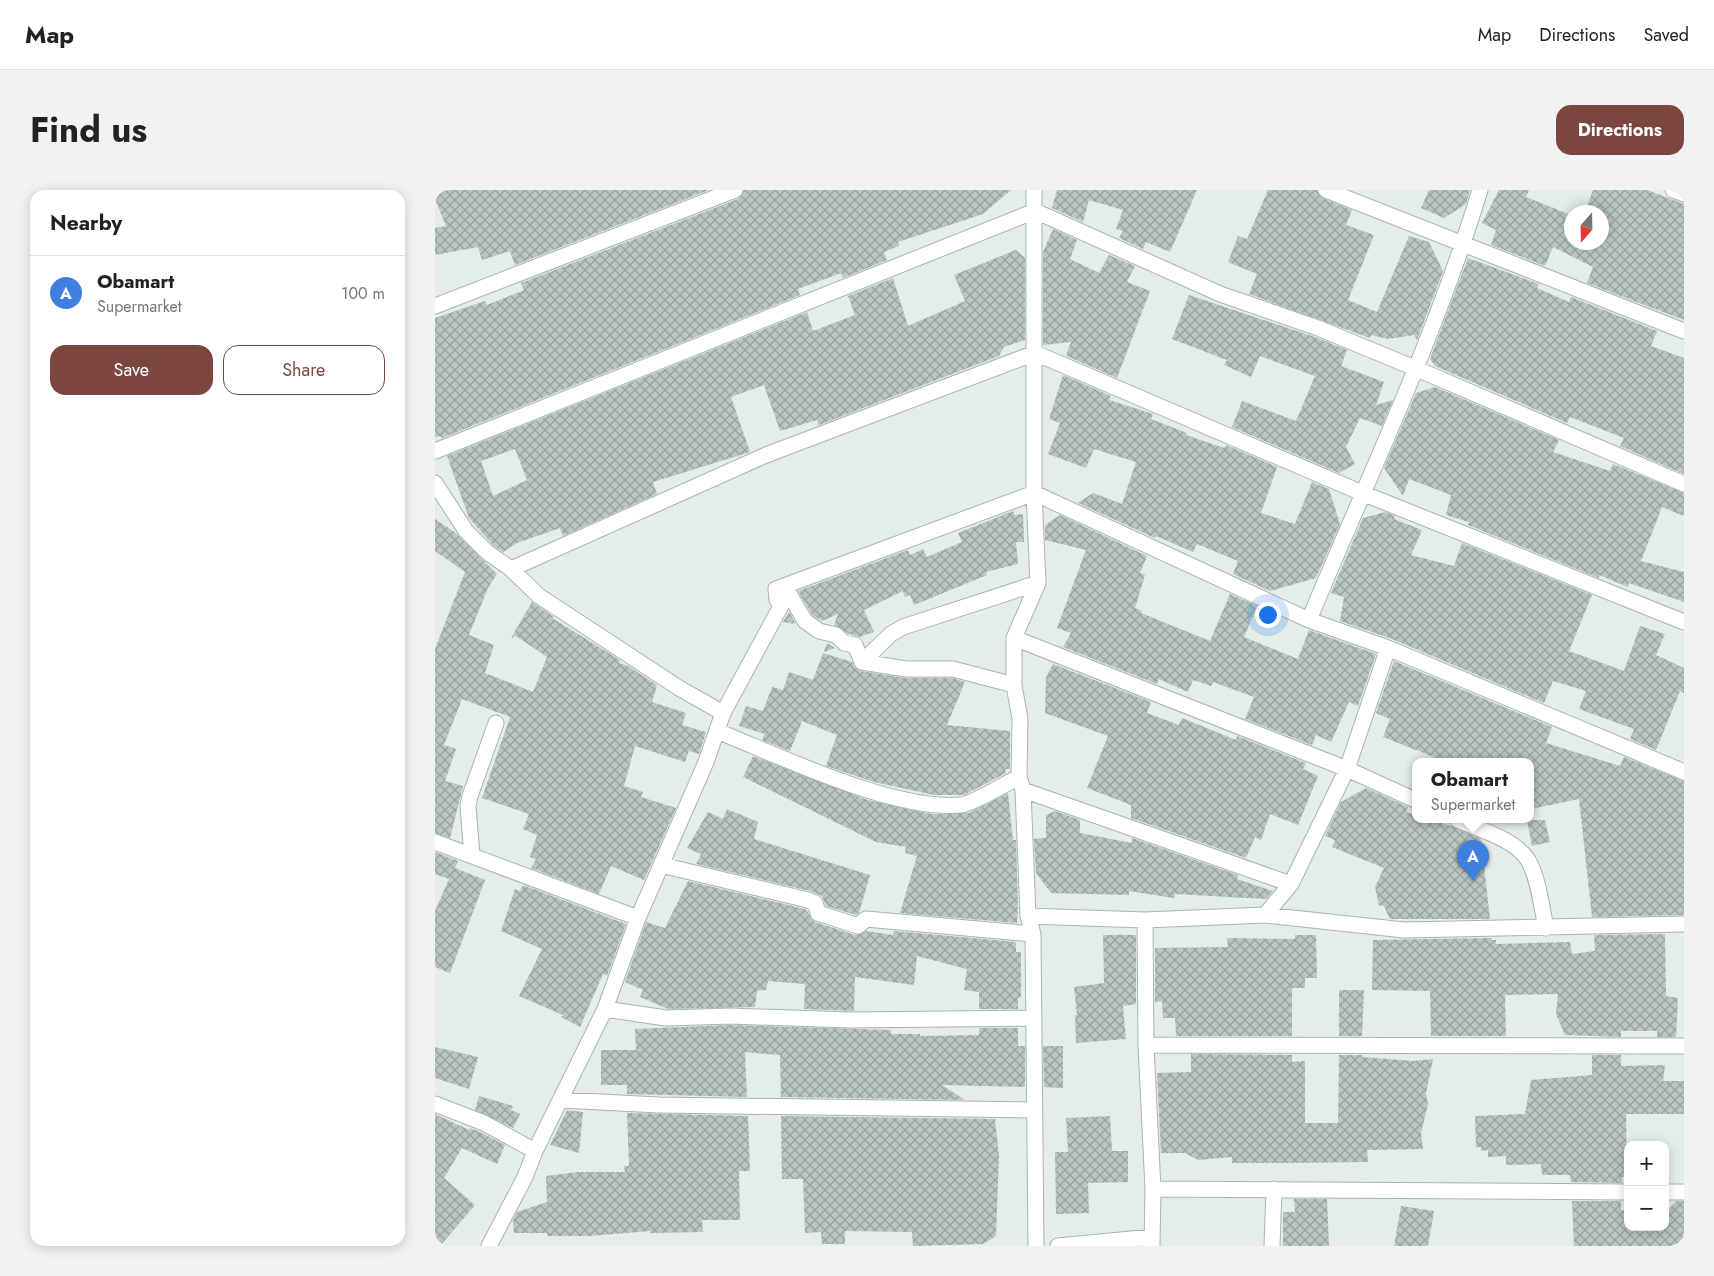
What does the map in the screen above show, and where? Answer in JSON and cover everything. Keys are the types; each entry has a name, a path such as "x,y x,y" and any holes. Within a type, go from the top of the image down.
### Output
{"street":[{"path":"435,306 735,190"},
{"path":"1034,190 1034,494 1038,583 1014,638 1014,685 1020,719 1021,783 1028,916 1033,934 1036,1246"},
{"path":"1326,190 1684,331"},
{"path":"1309,620 1362,493 1417,369 1464,243 1480,190"},
{"path":"1673,190 1684,194"},
{"path":"435,451 1035,212 1220,294 1318,328 1684,484"},
{"path":"511,569 766,456 1035,353 1362,493 1684,622"},
{"path":"435,482 442,506 487,552 511,569 539,596 679,688 723,713"},
{"path":"788,592 777,600 776,589 1034,494 1309,620 1389,648 1684,772"},
{"path":"862,662 891,634 903,627 1038,583"},
{"path":"788,592 805,621 819,631 836,634 844,643 855,645 862,662"},
{"path":"489,1246 525,1177 535,1151 605,1009 638,918 723,713 788,592"},
{"path":"1014,638 1347,768 1412,799"},
{"path":"1265,915 1291,884 1347,768 1389,648"},
{"path":"862,662 906,669 953,668 1014,685"},
{"path":"472,856 468,806 496,723"},
{"path":"717,731 836,778 886,795 931,804 962,805 1021,783 1291,884"},
{"path":"1464,823 1510,844 1525,856 1533,870 1546,928"},
{"path":"435,842 638,918"},
{"path":"661,866 808,900 815,903 818,913 858,926 867,919 1033,934"},
{"path":"1028,916 1145,920 1265,915 1404,930 1684,924"},
{"path":"1058,1246 1152,1242 1153,1189 1146,1044 1145,920"},
{"path":"605,1009 666,1018 730,1016 850,1020 1034,1018"},
{"path":"1146,1044 1684,1046"},
{"path":"561,1100 678,1105 1034,1110"},
{"path":"435,1104 484,1122 535,1151"},
{"path":"1153,1189 1624,1192"},
{"path":"1272,1246 1274,1189"},
{"path":"1669,1192 1684,1192"}],"building":[{"path":"435,190 709,190 515,265 510,251 482,260 478,247 435,255 435,228 446,226 435,199"},
{"path":"744,190 1011,190 983,214 898,242 899,246 884,252 887,260 843,278 841,273 798,289 800,295 442,438 440,436 435,437 435,318 485,301 487,305 524,290 521,283 738,199"},
{"path":"1057,190 1197,190 1170,252 1146,242 1143,249 1119,238 1123,231 1116,229 1123,210 1089,200 1083,222 1052,208"},
{"path":"1268,190 1317,190 1322,198 1352,210 1346,225 1374,235 1348,300 1377,312 1409,236 1429,242 1443,271 1417,340 1414,335 1388,339 1371,335 1370,338 1249,294 1257,274 1228,262 1238,236 1247,239"},
{"path":"1429,190 1470,190 1466,204 1444,218 1421,208"},
{"path":"1499,190 1529,190 1526,197 1564,212 1564,250 1609,250 1609,205 1588,205 1593,190 1647,190 1684,204 1684,320 1587,283 1593,267 1553,247 1545,266 1491,245 1496,230 1482,223"},
{"path":"1053,229 1077,240 1070,259 1099,273 1109,255 1135,266 1127,282 1150,291 1117,378 1066,355 1071,342 1043,345 1043,252"},
{"path":"1016,250 1025,258 1025,340 1004,347 999,356 819,425 817,420 780,431 764,385 731,397 750,452 653,482 657,494 563,536 560,528 517,543 503,552 493,545 469,518 447,456 807,312 813,331 855,315 848,296 893,278 908,326 965,301 954,275","holes":["515,449 527,480 493,496 481,461"]},
{"path":"1468,258 1539,284 1537,288 1569,302 1571,297 1657,331 1651,346 1684,358 1684,474 1620,446 1624,438 1570,417 1567,423 1435,366 1430,359"},
{"path":"1189,295 1315,337 1347,350 1341,366 1384,382 1376,405 1393,400 1382,426 1360,418 1346,447 1355,464 1339,473 1232,427 1242,401 1296,421 1315,376 1260,356 1251,377 1224,365 1227,360 1172,339"},
{"path":"1063,375 1111,396 1109,400 1153,414 1151,419 1187,433 1186,435 1224,448 1226,445 1277,467 1261,513 1295,524 1312,482 1329,489 1340,524 1316,578 1270,591 1233,574 1238,561 1197,544 1193,552 1156,536 1155,538 1078,503 1093,493 1122,504 1136,462 1094,449 1086,468 1048,454 1060,423 1049,419"},
{"path":"1435,387 1559,440 1553,452 1610,471 1613,464 1684,493 1684,516 1662,507 1641,561 1684,572 1684,602 1629,583 1628,587 1599,575 1599,578 1468,525 1469,522 1446,515 1451,495 1409,479 1403,496 1384,468 1416,393"},
{"path":"1013,511 1015,515 1023,514 1024,542 1016,542 1018,564 986,572 987,575 914,605 910,595 905,597 903,591 864,610 874,632 860,637 849,634 834,625 838,614 822,621 812,615 798,591 908,550 910,555 923,549 927,557 962,542 958,533"},
{"path":"1385,512 1395,516 1394,519 1422,530 1411,555 1454,566 1462,543 1592,595 1569,651 1624,671 1640,626 1665,634 1656,655 1684,668 1684,693 1680,691 1656,750 1630,739 1634,729 1579,709 1586,691 1553,681 1544,703 1392,639 1340,621 1344,597 1331,593 1363,518"},
{"path":"1060,515 1147,556 1140,573 1145,575 1135,608 1142,611 1141,613 1210,641 1230,594 1257,606 1244,637 1298,659 1309,630 1376,654 1358,706 1349,702 1331,742 1316,735 1312,745 1245,719 1254,697 1213,682 1211,686 1193,680 1188,692 1159,679 1157,684 1063,647 1071,633 1057,628 1086,550 1045,540 1045,525"},
{"path":"435,519 456,533 497,574 488,588 469,635 494,645 485,673 533,692 547,657 516,636 511,638 532,602 554,617 552,618 620,660 619,663 628,666 657,685 652,702 686,713 682,725 706,732 699,754 689,751 685,762 635,746 624,786 643,792 641,797 676,808 644,880 611,866 599,894 531,868 536,859 530,857 537,835 523,829 529,814 482,798 510,717 462,699 444,745 456,749 445,781 463,786 450,838 435,833 435,649 465,572 435,551"},
{"path":"789,612 796,624 783,622"},
{"path":"827,643 835,648 824,652"},
{"path":"823,653 852,662 855,668 861,671 905,678 952,678 965,682 947,725 1010,731 1010,769 1005,769 1006,773 964,795 934,795 874,782 826,766 837,735 802,721 790,751 762,740 765,734 739,726 746,706 763,711 772,687 783,690 789,672 813,680"},
{"path":"1394,661 1552,727 1546,743 1620,766 1624,757 1684,781 1684,915 1592,917 1579,799 1534,808 1534,758 1434,758 1383,737 1390,719 1376,713"},
{"path":"1053,664 1151,702 1147,713 1179,725 1182,718 1236,740 1237,736 1306,763 1303,769 1318,776 1298,825 1270,814 1261,840 1255,837 1246,858 1131,818 1131,805 1087,788 1108,736 1045,713 1046,677"},
{"path":"753,756 868,800 932,814 969,813 1008,793 1013,840 1016,840 1017,923 900,913 917,856 905,853 906,847 876,842 743,777"},
{"path":"1366,788 1408,807 1406,812 1412,814 1412,823 1441,823 1481,839 1490,919 1390,919 1384,906 1379,905 1375,887 1384,868 1332,847 1335,840 1325,836 1341,802"},
{"path":"727,809 758,822 754,839 870,875 859,913 856,915 826,906 822,896 810,891 696,864 701,854 687,848 708,812 723,819"},
{"path":"1055,811 1080,820 1080,833 1132,843 1132,838 1238,875 1237,879 1273,891 1266,899 1175,894 1174,898 1129,891 1129,895 1051,893 1036,873 1034,839 1046,838 1046,815"},
{"path":"1534,820 1545,820 1550,842 1532,846 1528,823 1534,823"},
{"path":"435,852 458,861 455,868 485,880 450,973 435,967 435,911 449,879 435,874"},
{"path":"688,881 805,909 815,922 855,935 866,931 893,935 894,931 1016,942 1016,952 1021,952 1021,997 1018,998 1018,1009 979,1009 979,992 964,990 967,969 917,956 914,985 855,977 854,1011 804,1009 805,984 768,981 766,990 757,991 755,1007 668,1009 640,997 643,990 625,982 646,922 665,928"},
{"path":"523,885 626,924 607,976 603,974 580,1027 561,1017 563,1015 519,996 542,949 501,931 515,889 520,891"},
{"path":"1665,934 1666,996 1678,998 1676,1037 1657,1037 1657,1031 1621,1031 1621,1037 1565,1035 1556,1014 1558,994 1505,995 1506,1036 1431,1036 1430,991 1372,990 1373,940 1492,938 1492,940 1496,940 1496,944 1570,942 1572,954 1595,951 1594,935"},
{"path":"1103,935 1136,935 1136,1004 1123,1006 1126,1039 1076,1043 1075,1015 1077,1015 1074,987 1104,983"},
{"path":"1295,935 1316,935 1317,978 1305,978 1305,988 1292,988 1292,1036 1176,1036 1175,1018 1163,1018 1162,1001 1155,1002 1155,948 1228,947 1227,938 1295,939"},
{"path":"1339,990 1364,990 1362,1036 1339,1036"},
{"path":"730,1025 891,1030 891,1034 920,1034 920,1036 979,1035 979,1028 1018,1028 1018,1046 1025,1046 1025,1087 942,1085 965,1100 781,1097 780,1055 745,1052 747,1097 627,1094 627,1085 601,1085 601,1050 636,1050 635,1029"},
{"path":"1043,1046 1063,1046 1063,1088 1044,1087"},
{"path":"435,1047 478,1057 469,1089 435,1078"},
{"path":"1191,1054 1292,1055 1292,1062 1305,1061 1305,1123 1338,1123 1339,1055 1362,1055 1362,1057 1413,1061 1433,1059 1426,1093 1428,1104 1421,1133 1423,1149 1367,1150 1368,1162 1232,1163 1232,1157 1198,1160 1185,1153 1161,1153 1157,1073 1191,1072"},
{"path":"1592,1055 1621,1055 1621,1066 1665,1065 1663,1081 1684,1081 1684,1114 1626,1114 1626,1141 1624,1141 1624,1177 1622,1177 1622,1183 1571,1182 1570,1175 1542,1175 1541,1164 1506,1165 1506,1156 1488,1157 1488,1150 1481,1151 1481,1147 1476,1147 1475,1116 1525,1114 1531,1080 1592,1075"},
{"path":"479,1096 513,1106 511,1110 520,1114 513,1128 475,1110"},
{"path":"567,1110 583,1112 579,1153 550,1145"},
{"path":"627,1113 748,1116 750,1171 739,1171 740,1220 702,1220 703,1232 650,1233 650,1231 590,1236 547,1236 547,1233 514,1233 513,1220 517,1212 547,1202 546,1176 578,1172 625,1172 624,1166 629,1166"},
{"path":"435,1114 469,1130 470,1128 480,1132 505,1145 497,1164 462,1148 444,1178 475,1205 440,1246 435,1246"},
{"path":"781,1116 995,1119 999,1156 996,1236 983,1244 913,1246 912,1232 845,1231 845,1244 822,1244 821,1232 805,1233 803,1179 782,1179"},
{"path":"1110,1116 1112,1151 1128,1151 1128,1182 1088,1183 1089,1213 1056,1214 1055,1152 1068,1152 1066,1118"},
{"path":"1294,1199 1327,1199 1329,1246 1283,1246 1283,1212 1295,1212"},
{"path":"1572,1201 1621,1201 1621,1210 1624,1210 1624,1231 1669,1231 1669,1209 1676,1201 1684,1201 1684,1246 1574,1246"},
{"path":"1401,1206 1434,1211 1428,1246 1394,1246"}],"place":[{"name":"Obamart","path":"1473,881"}]}
